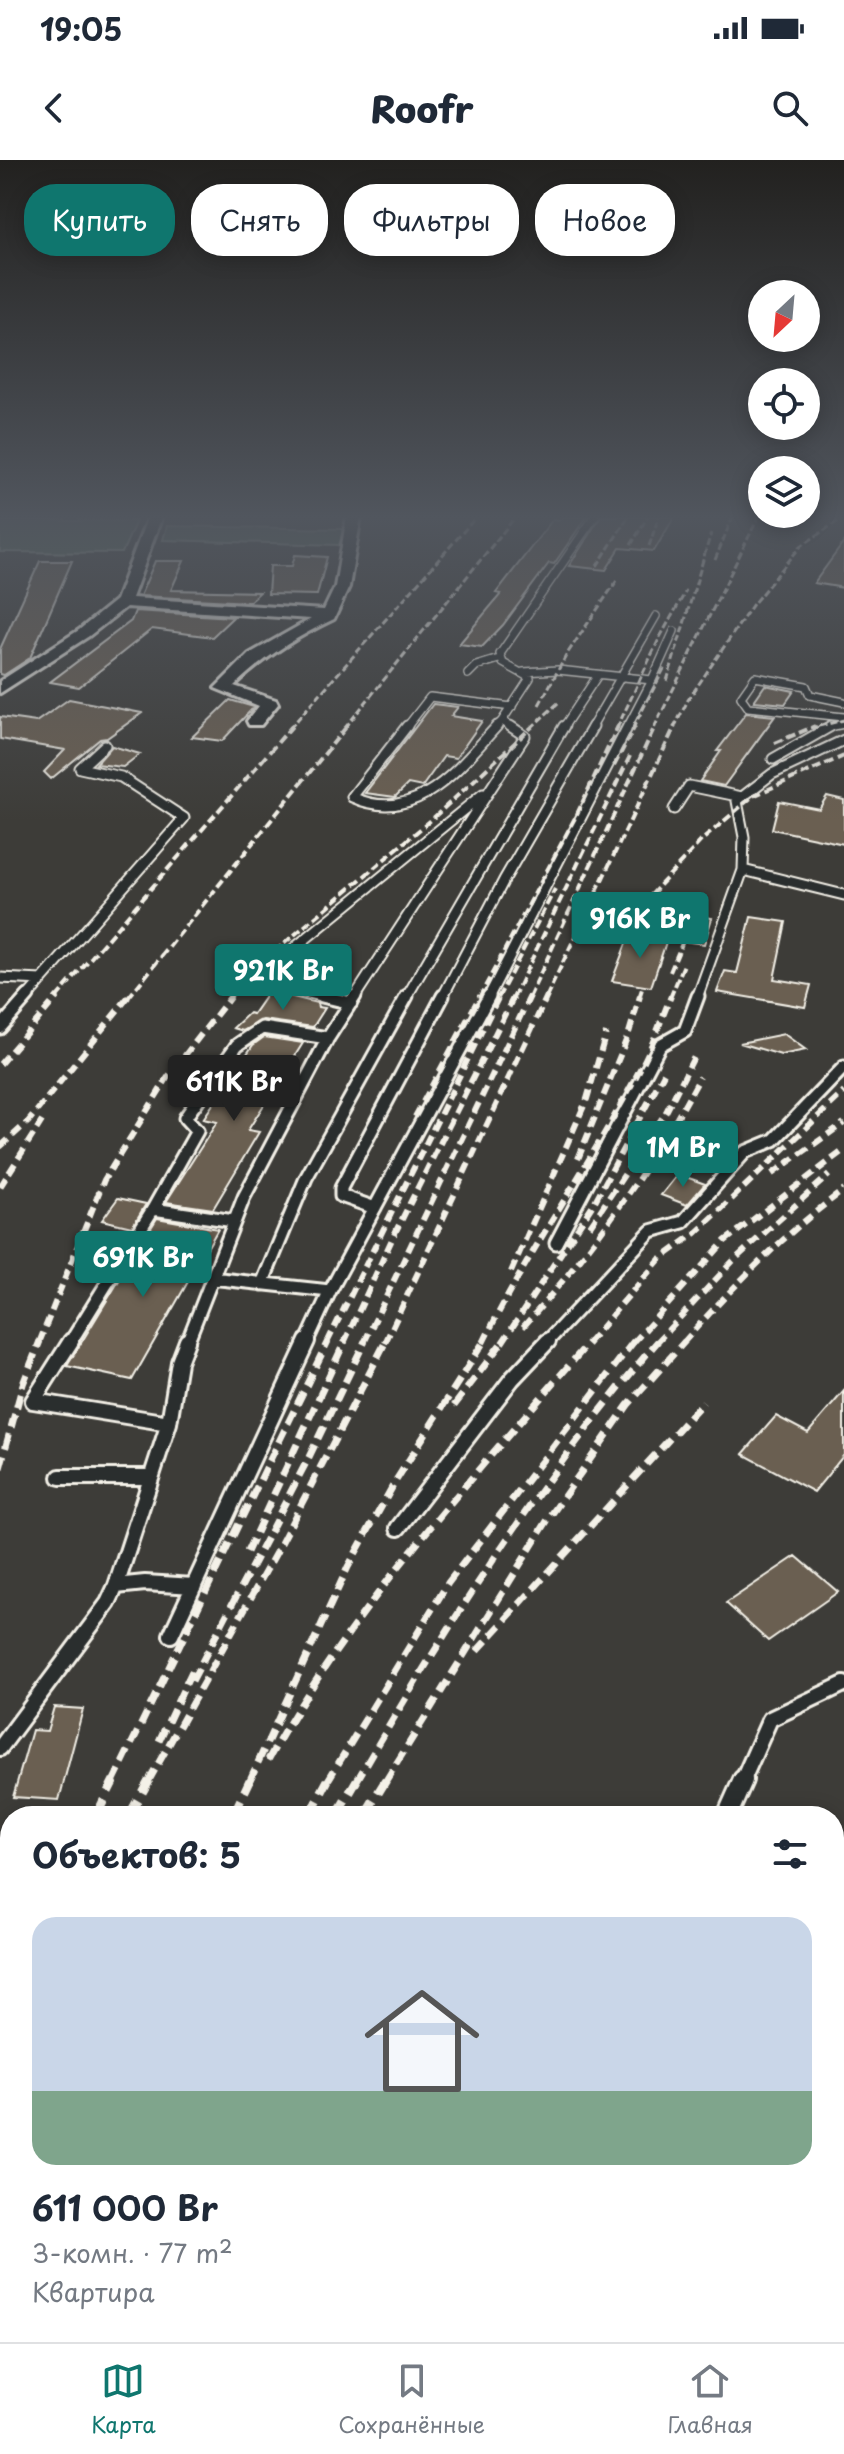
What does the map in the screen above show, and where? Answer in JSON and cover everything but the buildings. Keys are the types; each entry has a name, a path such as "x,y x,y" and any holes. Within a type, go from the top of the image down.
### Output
{"street":[{"path":"0,688 103,618"},
{"path":"255,721 270,704 223,688 255,657 294,632 325,618"}],"lane":[{"path":"499,659 503,647 523,618"},
{"path":"375,1208 341,1196 341,1188 504,880 655,618"},
{"path":"171,1635 330,1291 486,1001 652,680 674,631"},
{"path":"468,674 476,666 499,659 530,678 529,683 512,707 502,721 451,773 415,802 395,807 359,802 352,797 430,697 512,707"},
{"path":"523,672 558,670 652,680"},
{"path":"262,1284 306,1178 355,1086 548,752 598,675"},
{"path":"844,702 810,695 806,686 755,677 741,697 748,707 844,717"},
{"path":"0,1748 108,1603 169,1423 179,1362 234,1221 328,1038 525,736 502,721"},
{"path":"773,759 826,727 844,724"},
{"path":"556,1243 660,1045 685,1031 743,870 744,837 737,801 772,774 844,740"},
{"path":"0,1028 184,818 121,777 80,768 105,745"},
{"path":"674,809 689,786 742,797"},
{"path":"351,1003 267,983 262,978 265,972 492,787"},
{"path":"743,870 844,895"},
{"path":"0,978 42,980"},
{"path":"169,1423 33,1401 153,1209 197,1131 185,1118 237,1045 262,1028 328,1038"},
{"path":"398,1528 512,1379 651,1231 683,1222 745,1152 774,1140 844,1067"},
{"path":"153,1209 234,1221"},
{"path":"211,1278 330,1291"},
{"path":"60,1477 151,1477"},
{"path":"116,1586 145,1583 194,1586"},
{"path":"731,1806 770,1719 844,1684"}],"railway":[{"path":"290,728 387,618"},
{"path":"345,728 434,618"},
{"path":"539,705 592,618"},
{"path":"617,728 671,618"},
{"path":"667,681 686,618"},
{"path":"654,728 709,618"},
{"path":"675,726 688,700 744,618"},
{"path":"633,728 665,667"},
{"path":"531,728 559,702"},
{"path":"811,728 844,720"},
{"path":"56,998 292,726"},
{"path":"128,998 347,726"},
{"path":"229,998 255,968 431,820 533,726"},
{"path":"479,998 577,814 618,726"},
{"path":"614,766 635,726"},
{"path":"529,998 655,726"},
{"path":"546,998 675,726"},
{"path":"811,728 815,726"},
{"path":"775,743 811,728"},
{"path":"513,998 630,756"},
{"path":"651,895 701,841 753,796 844,756"},
{"path":"498,998 555,889"},
{"path":"670,972 683,941"},
{"path":"670,998 685,962"},
{"path":"639,998 643,986"},
{"path":"0,1064 58,996"},
{"path":"0,1147 28,1122 129,996"},
{"path":"39,1343 104,1180 168,1077 231,996"},
{"path":"415,1117 480,996"},
{"path":"364,1343 530,996"},
{"path":"385,1342 547,996"},
{"path":"578,1159 629,1033 640,996"},
{"path":"483,1343 626,1095 649,1051 671,996"},
{"path":"327,1343 498,998"},
{"path":"344,1343 393,1237 513,998"},
{"path":"511,1272 587,1099 606,1033"},
{"path":"590,1226 666,1112 694,1057"},
{"path":"502,1343 594,1203 664,1073"},
{"path":"523,1327 619,1207 700,1077"},
{"path":"588,1343 660,1259 696,1233 844,1092"},
{"path":"0,1187 42,1121"},
{"path":"772,1174 844,1123"},
{"path":"633,1343 725,1241 844,1150"},
{"path":"656,1343 733,1261 829,1175"},
{"path":"683,1343 759,1262 844,1190"},
{"path":"0,1468 23,1384 40,1341"},
{"path":"113,1782 328,1341"},
{"path":"247,1552 345,1341"},
{"path":"192,1681 309,1457 365,1341"},
{"path":"249,1782 348,1567 395,1482 484,1341"},
{"path":"454,1406 503,1341"},
{"path":"268,1760 302,1702 378,1594 418,1542 590,1341"},
{"path":"327,1782 448,1583 634,1341"},
{"path":"356,1782 497,1554 574,1445 658,1341"},
{"path":"385,1782 549,1518 628,1405 685,1341"},
{"path":"148,1782 278,1549 385,1342"},
{"path":"477,1651 703,1402"},
{"path":"159,1741 193,1669"},
{"path":"135,1806 149,1780"},
{"path":"238,1806 250,1780"},
{"path":"314,1806 328,1780"},
{"path":"342,1806 357,1780"},
{"path":"370,1806 386,1780"},
{"path":"101,1806 113,1782"}]}
